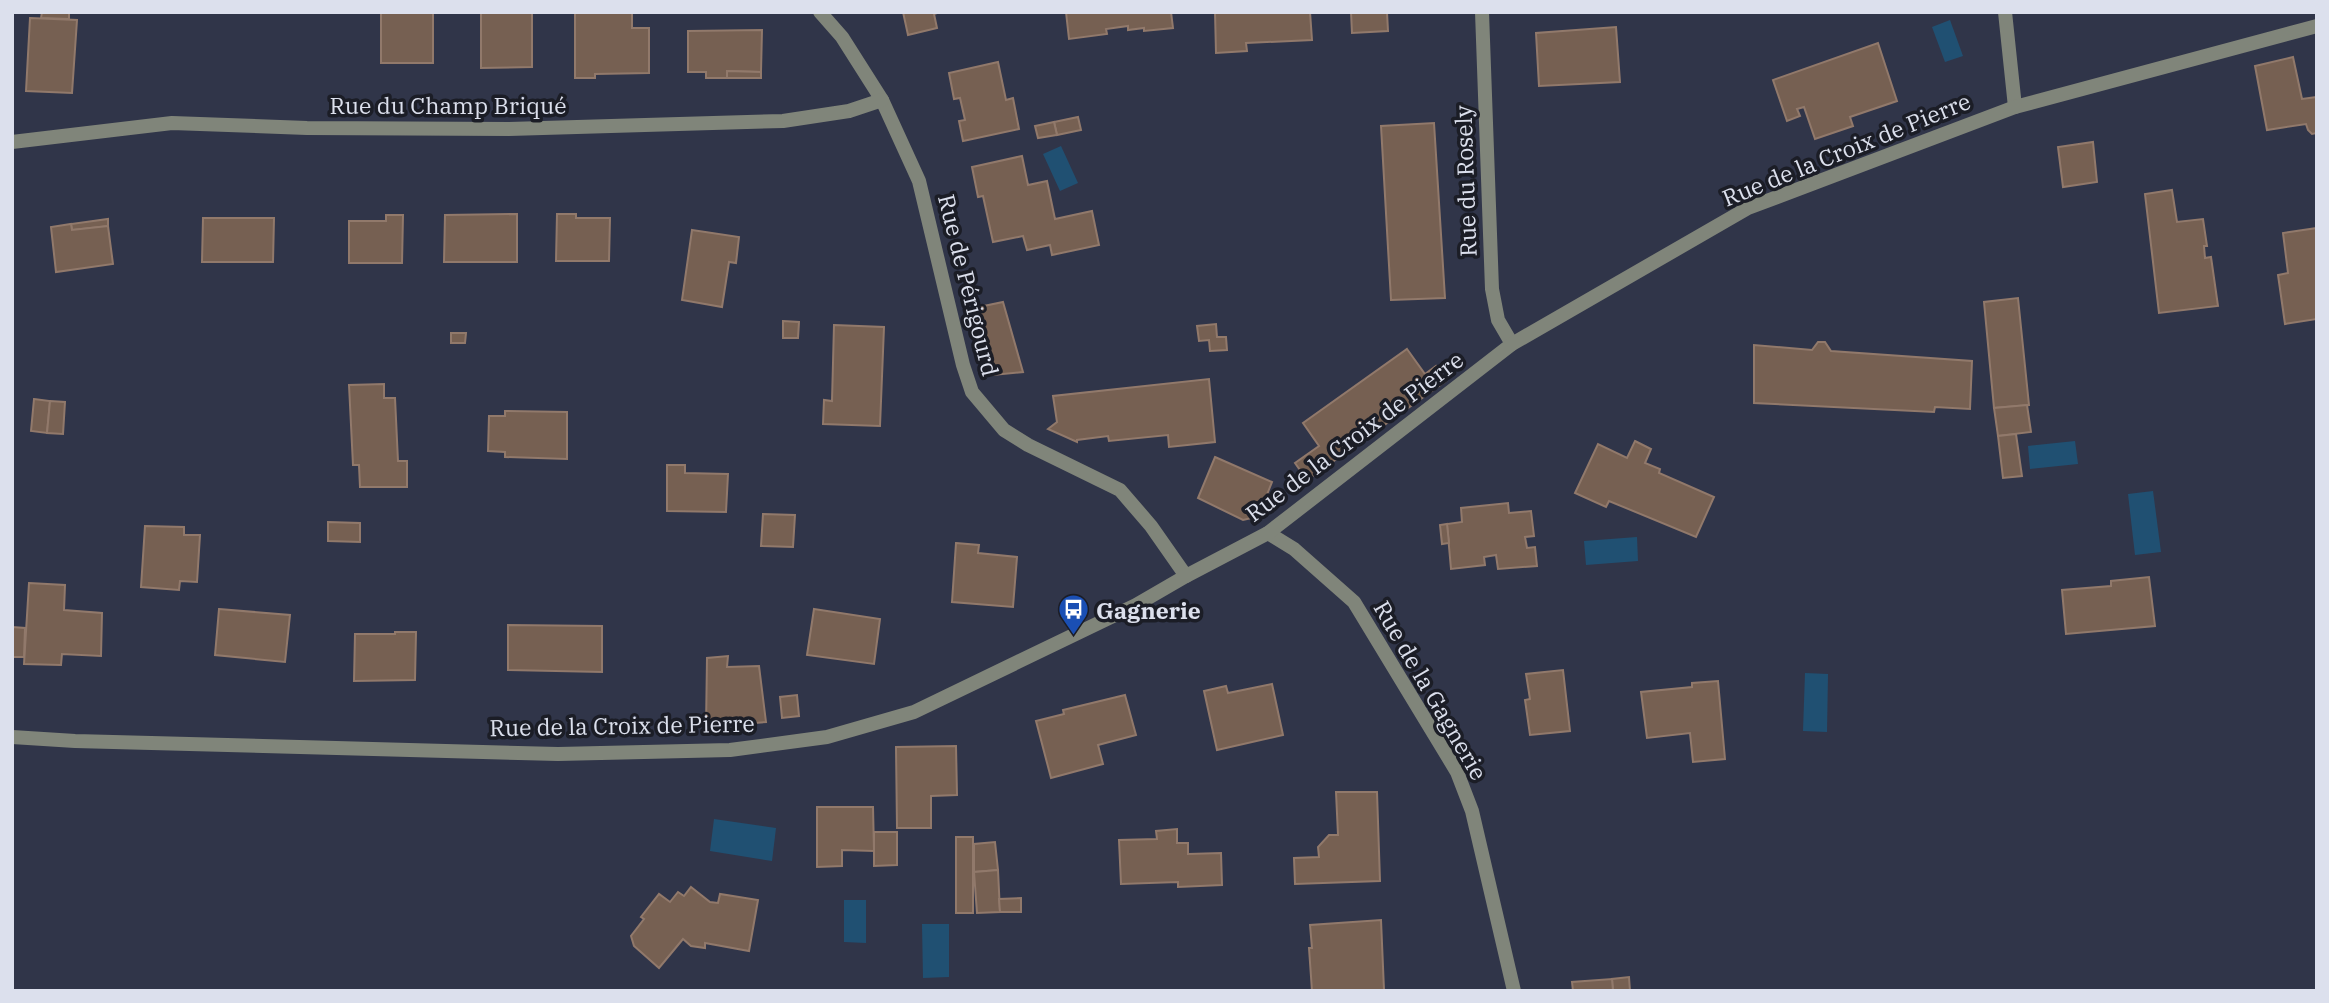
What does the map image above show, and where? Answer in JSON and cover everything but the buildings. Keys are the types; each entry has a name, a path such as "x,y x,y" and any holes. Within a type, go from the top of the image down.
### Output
{"street":[{"name":"Rue de Périgourd","path":"820,12 842,37 882,100 919,181 963,365 972,392 1004,430 1028,445 1120,490 1151,526 1186,576"},
{"name":"Rue du Rosely","path":"1482,12 1492,289 1498,320 1512,344"},
{"path":"2005,12 2015,107"},
{"name":"Rue de la Croix de Pierre","path":"12,737 558,754 730,750 827,737 914,712 1136,605 1268,533 1512,344 1748,208 2015,107 2317,26"},
{"name":"Rue du Champ Briqué","path":"12,142 172,123 307,128 509,129 783,121 849,111 882,100"},
{"name":"Rue de la Gagnerie","path":"1268,533 1294,550 1354,602 1457,772 1472,811 1514,991"}],"water":[{"path":"1950,20 1963,56 1945,62 1932,27"},
{"path":"1061,146 1078,183 1060,191 1043,154"},
{"path":"2075,441 2078,464 2030,469 2028,446"},
{"path":"2153,491 2161,552 2135,555 2128,494"},
{"path":"1637,537 1638,561 1586,565 1584,541"},
{"path":"1805,673 1828,674 1827,732 1803,731"},
{"path":"714,819 776,828 772,861 710,851"},
{"path":"844,900 866,900 866,943 844,942"},
{"path":"922,924 949,924 949,977 923,978"}],"place":[{"name":"Gagnerie","path":"1073,637"}]}
